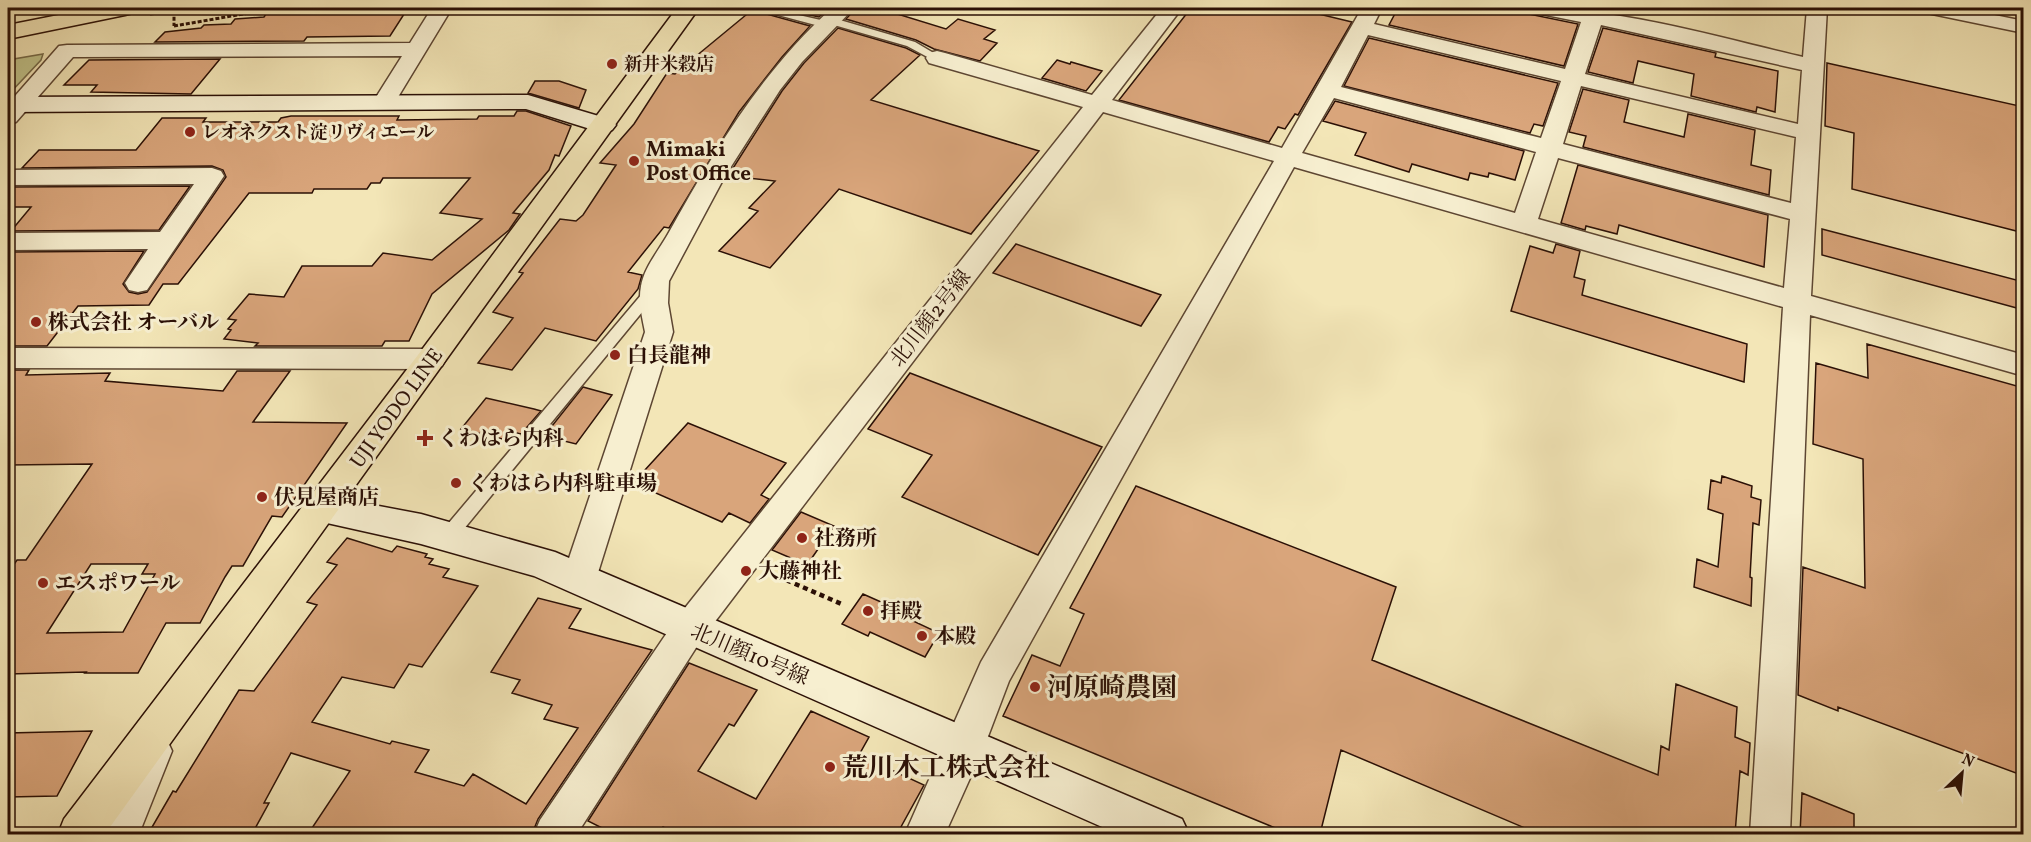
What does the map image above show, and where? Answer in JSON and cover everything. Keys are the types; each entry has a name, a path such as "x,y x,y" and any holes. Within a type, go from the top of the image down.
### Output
{"main road":[{"path":"8,11 27,8"},
{"path":"8,22 81,8"},
{"path":"8,32 125,8"},
{"name":"UJI YODO LINE","path":"79,834 432,359 495,269 688,8"}],"street":[{"path":"384,102 442,8"},
{"name":"北川顔2号線","path":"554,834 622,731 650,695 689,629 1172,8"},
{"path":"1538,8 1812,57"},
{"path":"1800,8 1797,24 1812,57"},
{"path":"1770,834 1797,302 1817,8"},
{"path":"1932,8 2024,27"},
{"path":"579,579 659,332 654,308 654,285 691,216 751,114 794,57 832,17"},
{"path":"925,834 966,747 994,674 1328,90 1367,17 1573,77 1808,133"},
{"path":"1524,224 1593,17"},
{"path":"11,109 67,51 417,49"},
{"path":"937,57 2024,366"},
{"path":"1328,90 1803,214"},
{"path":"11,109 384,102 528,102 603,125"},
{"path":"8,177 212,176 138,283"},
{"path":"8,242 169,240"},
{"path":"8,358 432,359"},
{"name":"北川顔10号線","path":"321,509 448,536 542,563 689,629 1167,834"},
{"path":"119,834 168,714"}],"lane":[{"path":"757,8 832,17 911,44 937,57"},
{"path":"448,536 654,289"}],"path":[{"path":"150,14 174,11 174,26"},
{"path":"742,560 844,605"}],"green space":[{"path":"43,54 41,60 8,95 8,60"}],"building":[{"path":"305,8 408,8 390,36 307,37 304,41 155,42 165,32 201,28 204,25 231,24 235,19 303,11"},
{"path":"776,8 829,8 819,17"},
{"path":"856,8 878,8 946,29 958,19 995,30 984,39 997,43 980,61 934,49 916,40 846,19"},
{"path":"1191,8 1294,8 1352,22 1298,115 1295,114 1285,129 1278,127 1269,142 1119,100"},
{"path":"1398,8 1500,8 1578,24 1564,66 1389,25"},
{"path":"752,10 810,26 782,57 739,112 669,228 664,227 628,272 642,275 638,289 596,341 545,328 512,370 478,363 513,318 493,312 523,273 519,272 560,219 576,221 583,215 616,165 600,163 634,124 667,73 675,74 692,56 695,57"},
{"path":"838,28 906,48 920,55 871,100 1039,151 971,234 839,189 770,268 719,251 758,211 749,208 775,181 728,176 782,91 804,63"},
{"path":"1603,28 1716,53 1715,57 1778,71 1775,112 1757,107 1756,112 1691,96 1694,74 1638,61 1633,83 1588,72"},
{"path":"1369,38 1558,83 1543,126 1534,124 1530,133 1344,86"},
{"path":"220,59 191,94 91,92 97,85 64,85 89,60"},
{"path":"1057,60 1102,71 1086,91 1042,78"},
{"path":"1827,63 2024,107 2024,233 1852,189 1854,133 1825,126"},
{"path":"535,81 559,81 586,90 579,108 528,93"},
{"path":"1583,89 1629,100 1624,122 1684,137 1688,114 1755,130 1751,165 1771,170 1769,195 1583,147 1586,136 1569,132"},
{"path":"1335,101 1524,151 1515,180 1489,173 1488,177 1470,173 1468,180 1412,164 1409,172 1355,155 1366,133 1323,121"},
{"path":"517,111 526,111 571,126 559,156 555,155 549,170 513,213 520,214 509,230 432,294 409,341 385,341 382,346 255,346 258,343 224,339 231,330 228,329 236,320 228,319 249,294 284,297 302,266 372,266 383,253 432,260 482,219 440,213 470,178 383,178 380,183 371,183 367,189 314,189 312,193 249,193 178,284 163,284 149,305 78,306 47,346 8,346 8,252 144,251 123,284 129,292 138,294 147,292 226,177 223,170 212,166 22,168 39,150 136,150 162,118 206,118 203,122 278,122 281,118 291,116 399,116 397,120 477,119 479,116 514,116"},
{"path":"1578,165 1768,215 1764,267 1619,225 1617,234 1586,226 1585,230 1561,223"},
{"path":"190,186 159,230 11,231 31,207 8,207 8,187"},
{"path":"1822,229 2024,282 2024,310 1822,255"},
{"path":"1016,244 1161,295 1141,326 993,273"},
{"path":"1556,244 1580,251 1574,277 1585,280 1582,295 1747,344 1744,382 1511,311 1530,246 1553,253"},
{"path":"1867,344 2024,388 2024,776 1838,707 1838,711 1798,695 1803,567 1865,588 1863,459 1813,444 1816,363 1868,378"},
{"path":"8,370 29,370 26,375 110,373 105,381 223,391 237,371 290,371 253,422 347,423 282,517 272,516 243,566 232,566 200,623 166,623 138,673 8,674 8,573 17,560 26,560 92,464 8,465","holes":["91,564 148,564 142,574 155,574 123,632 47,633"]},
{"path":"910,373 1102,447 1038,555 902,497 932,455 868,429"},
{"path":"583,387 612,395 576,444 544,436"},
{"path":"486,398 541,411 521,434 517,433 511,441 461,429"},
{"path":"688,423 786,463 761,495 769,499 750,523 729,513 722,522 633,483"},
{"path":"1722,476 1752,486 1751,497 1761,500 1759,525 1753,523 1751,606 1694,587 1697,559 1718,567 1723,514 1708,509 1711,480 1721,483"},
{"path":"1136,486 1396,587 1372,660 1658,775 1661,746 1669,750 1676,684 1737,707 1735,737 1750,743 1748,775 1740,771 1735,834 1539,834 1341,750 1320,834 1290,834 1003,716 1032,655 1060,666 1084,614 1070,608"},
{"name":"社務所","path":"801,512 834,526 807,565 772,550"},
{"path":"347,538 392,552 397,546 427,554 425,557 433,559 429,564 449,569 443,577 478,586 422,667 409,664 394,688 342,677 312,722 390,744 392,741 429,750 415,772 464,786 473,774 526,804 578,728 544,719 552,705 512,693 520,680 491,672 538,598 581,609 569,628 652,650 538,819 532,834 308,834 350,771 291,753 264,803 269,803 252,834 148,834 173,791 176,792 239,690 254,691 317,605 307,602 337,565 327,562"},
{"path":"863,594 915,617 913,621 939,633 925,657 870,632 868,636 842,624"},
{"path":"689,663 757,690 734,726 729,724 698,771 756,799 811,711 869,737 859,755 924,785 897,834 678,834 663,827 658,834 614,834 588,821"},
{"path":"92,731 57,796 8,797 8,733"},
{"path":"1802,793 1854,814 1854,834 1800,834"}],"place":[{"name":"新井米穀店","path":"612,64"},
{"name":"レオネクスト淀リヴィエール","path":"190,132"},
{"name":"Mimaki Post Office","path":"634,161"},
{"name":"株式会社 オーバル","path":"36,322"},
{"name":"白長龍神","path":"615,355"},
{"name":"くわはら内科","path":"425,438"},
{"name":"くわはら内科駐車場","path":"456,483"},
{"name":"伏見屋商店","path":"262,497"},
{"name":"社務所","path":"802,538"},
{"name":"大藤神社","path":"746,571"},
{"name":"エスポワール","path":"43,583"},
{"name":"拝殿","path":"868,611"},
{"name":"本殿","path":"922,636"},
{"name":"河原崎農園","path":"1035,687"},
{"name":"荒川木工株式会社","path":"830,767"}]}
